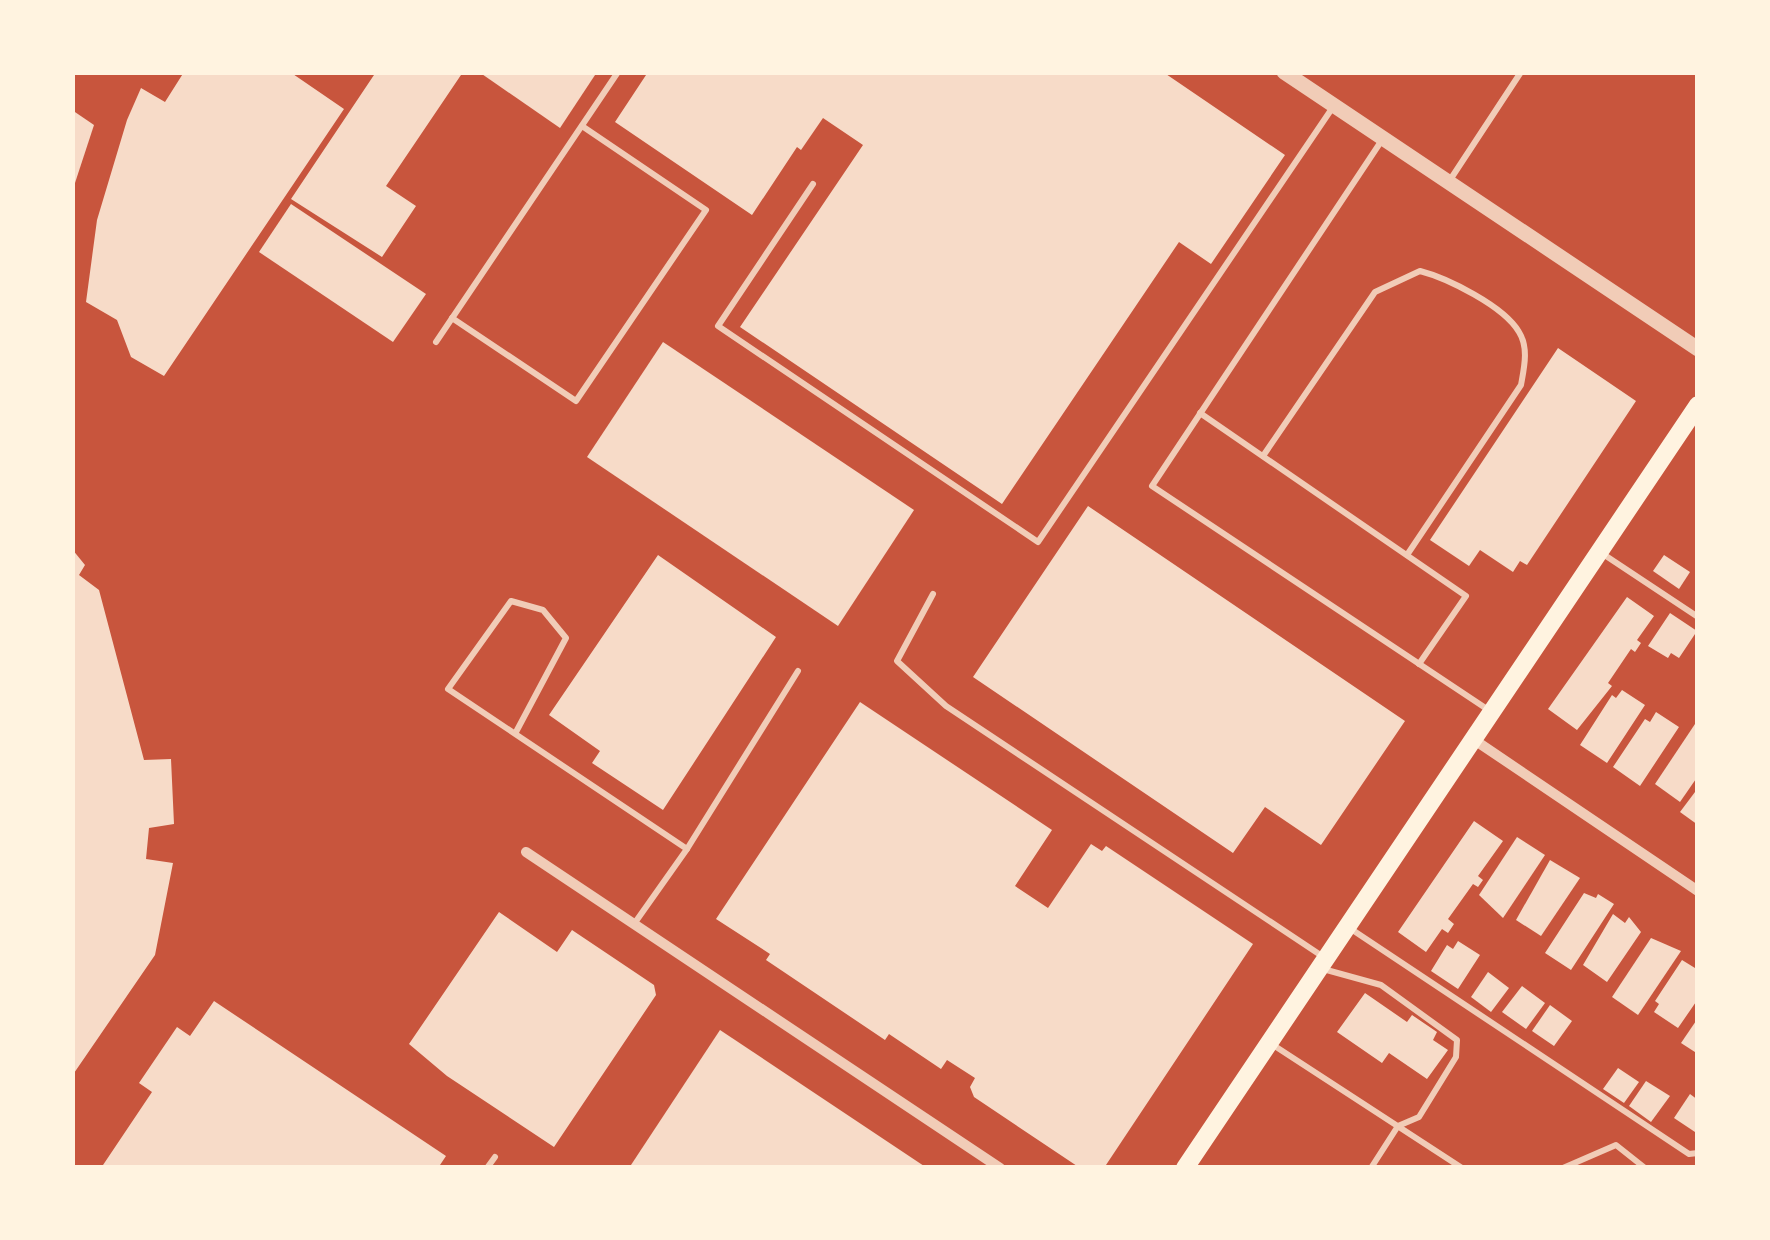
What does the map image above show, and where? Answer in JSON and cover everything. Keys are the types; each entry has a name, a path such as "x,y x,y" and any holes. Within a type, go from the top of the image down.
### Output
{"main road":[{"path":"1186,1168 1698,405"}],"street":[{"path":"1284,72 1698,349"},
{"path":"1473,739 1698,891"},
{"path":"526,852 1000,1168"}],"lane":[{"path":"436,342 618,72"},
{"path":"1448,183 1521,72"},
{"path":"812,184 718,326 1038,542 1334,106"},
{"path":"452,318 576,402 706,210 582,126"},
{"path":"1383,139 1152,486 1492,712"},
{"path":"1263,456 1376,292 1420,270 1469,292 1519,330 1526,357 1521,385 1406,555"},
{"path":"1200,413 1466,596 1419,664"},
{"path":"1599,551 1698,617"},
{"path":"934,594 897,661 946,706 1322,964 1381,986 1456,1040 1456,1056 1419,1117 1398,1126 1371,1168"},
{"path":"516,732 566,638 543,610 511,602 448,688 686,850"},
{"path":"634,924 686,850 798,671"},
{"path":"1347,926 1689,1154 1698,1152"},
{"path":"1270,1043 1462,1168"},
{"path":"1563,1168 1616,1145 1645,1168"},
{"path":"487,1168 494,1157"}],"building":[{"path":"184,72 290,72 344,109 164,376 131,357 117,320 86,302 97,220 127,120 141,88 165,102"},
{"path":"376,72 463,72 386,186 416,206 382,257 291,199"},
{"path":"479,72 597,72 560,128"},
{"path":"648,72 1163,72 1285,155 1211,264 1179,242 1002,504 740,327 863,145 823,118 801,150 797,147 752,215 615,122"},
{"path":"72,110 94,125 74,186 72,186"},
{"path":"291,204 426,294 393,342 259,252"},
{"path":"663,342 914,510 838,626 587,457"},
{"path":"1558,348 1636,401 1527,565 1520,561 1513,572 1480,550 1469,566 1430,540"},
{"path":"1088,506 1405,721 1321,845 1265,807 1233,853 973,677"},
{"path":"72,549 85,565 79,575 99,590 144,760 171,759 174,824 149,828 146,859 173,863 155,955 72,1076"},
{"path":"658,555 776,637 663,810 592,763 600,751 549,715"},
{"path":"1664,555 1690,572 1679,589 1653,571"},
{"path":"1627,597 1654,616 1637,640 1641,643 1635,652 1631,649 1608,683 1612,686 1577,730 1548,709"},
{"path":"1670,613 1697,631 1679,658 1671,653 1668,658 1648,646"},
{"path":"1622,690 1645,705 1607,763 1580,745 1612,695 1616,698"},
{"path":"860,702 1052,830 1015,886 1048,908 1091,844 1102,851 1106,846 1253,944 1104,1168 1080,1168 974,1097 970,1087 975,1078 947,1060 941,1069 889,1034 885,1040 766,960 770,954 716,919"},
{"path":"1656,712 1679,727 1640,786 1613,767 1645,719 1650,722"},
{"path":"1695,724 1698,776 1680,802 1655,784"},
{"path":"1698,788 1698,825 1680,812"},
{"path":"1474,821 1503,841 1478,876 1483,880 1478,887 1473,884 1448,919 1454,924 1448,933 1442,929 1426,952 1398,932"},
{"path":"1517,837 1545,855 1503,918 1479,895"},
{"path":"1550,860 1580,878 1541,936 1516,920"},
{"path":"1584,893 1596,898 1598,894 1614,904 1571,970 1545,953"},
{"path":"499,912 557,952 572,930 654,985 656,995 554,1147 447,1076 409,1044"},
{"path":"1613,914 1625,923 1629,917 1641,932 1607,982 1583,965"},
{"path":"1651,938 1681,951 1638,1015 1612,997"},
{"path":"1458,941 1480,955 1458,989 1431,971 1447,945 1453,949"},
{"path":"1682,960 1695,968 1698,964 1698,999 1678,1028 1654,1012 1659,1004 1655,1001"},
{"path":"1488,972 1509,988 1491,1012 1471,997"},
{"path":"1522,986 1545,1003 1526,1029 1502,1012"},
{"path":"1365,993 1407,1022 1412,1015 1437,1032 1433,1040 1448,1050 1427,1079 1389,1053 1382,1063 1337,1032"},
{"path":"214,1001 446,1156 438,1168 101,1168 152,1092 139,1083 177,1027 190,1036"},
{"path":"1550,1005 1572,1021 1554,1046 1532,1031"},
{"path":"1698,1018 1698,1054 1681,1043"},
{"path":"720,1030 927,1168 629,1168"},
{"path":"1618,1068 1639,1082 1624,1103 1603,1089"},
{"path":"1646,1081 1670,1096 1651,1122 1629,1106"},
{"path":"1690,1094 1698,1100 1698,1134 1674,1118"}]}
